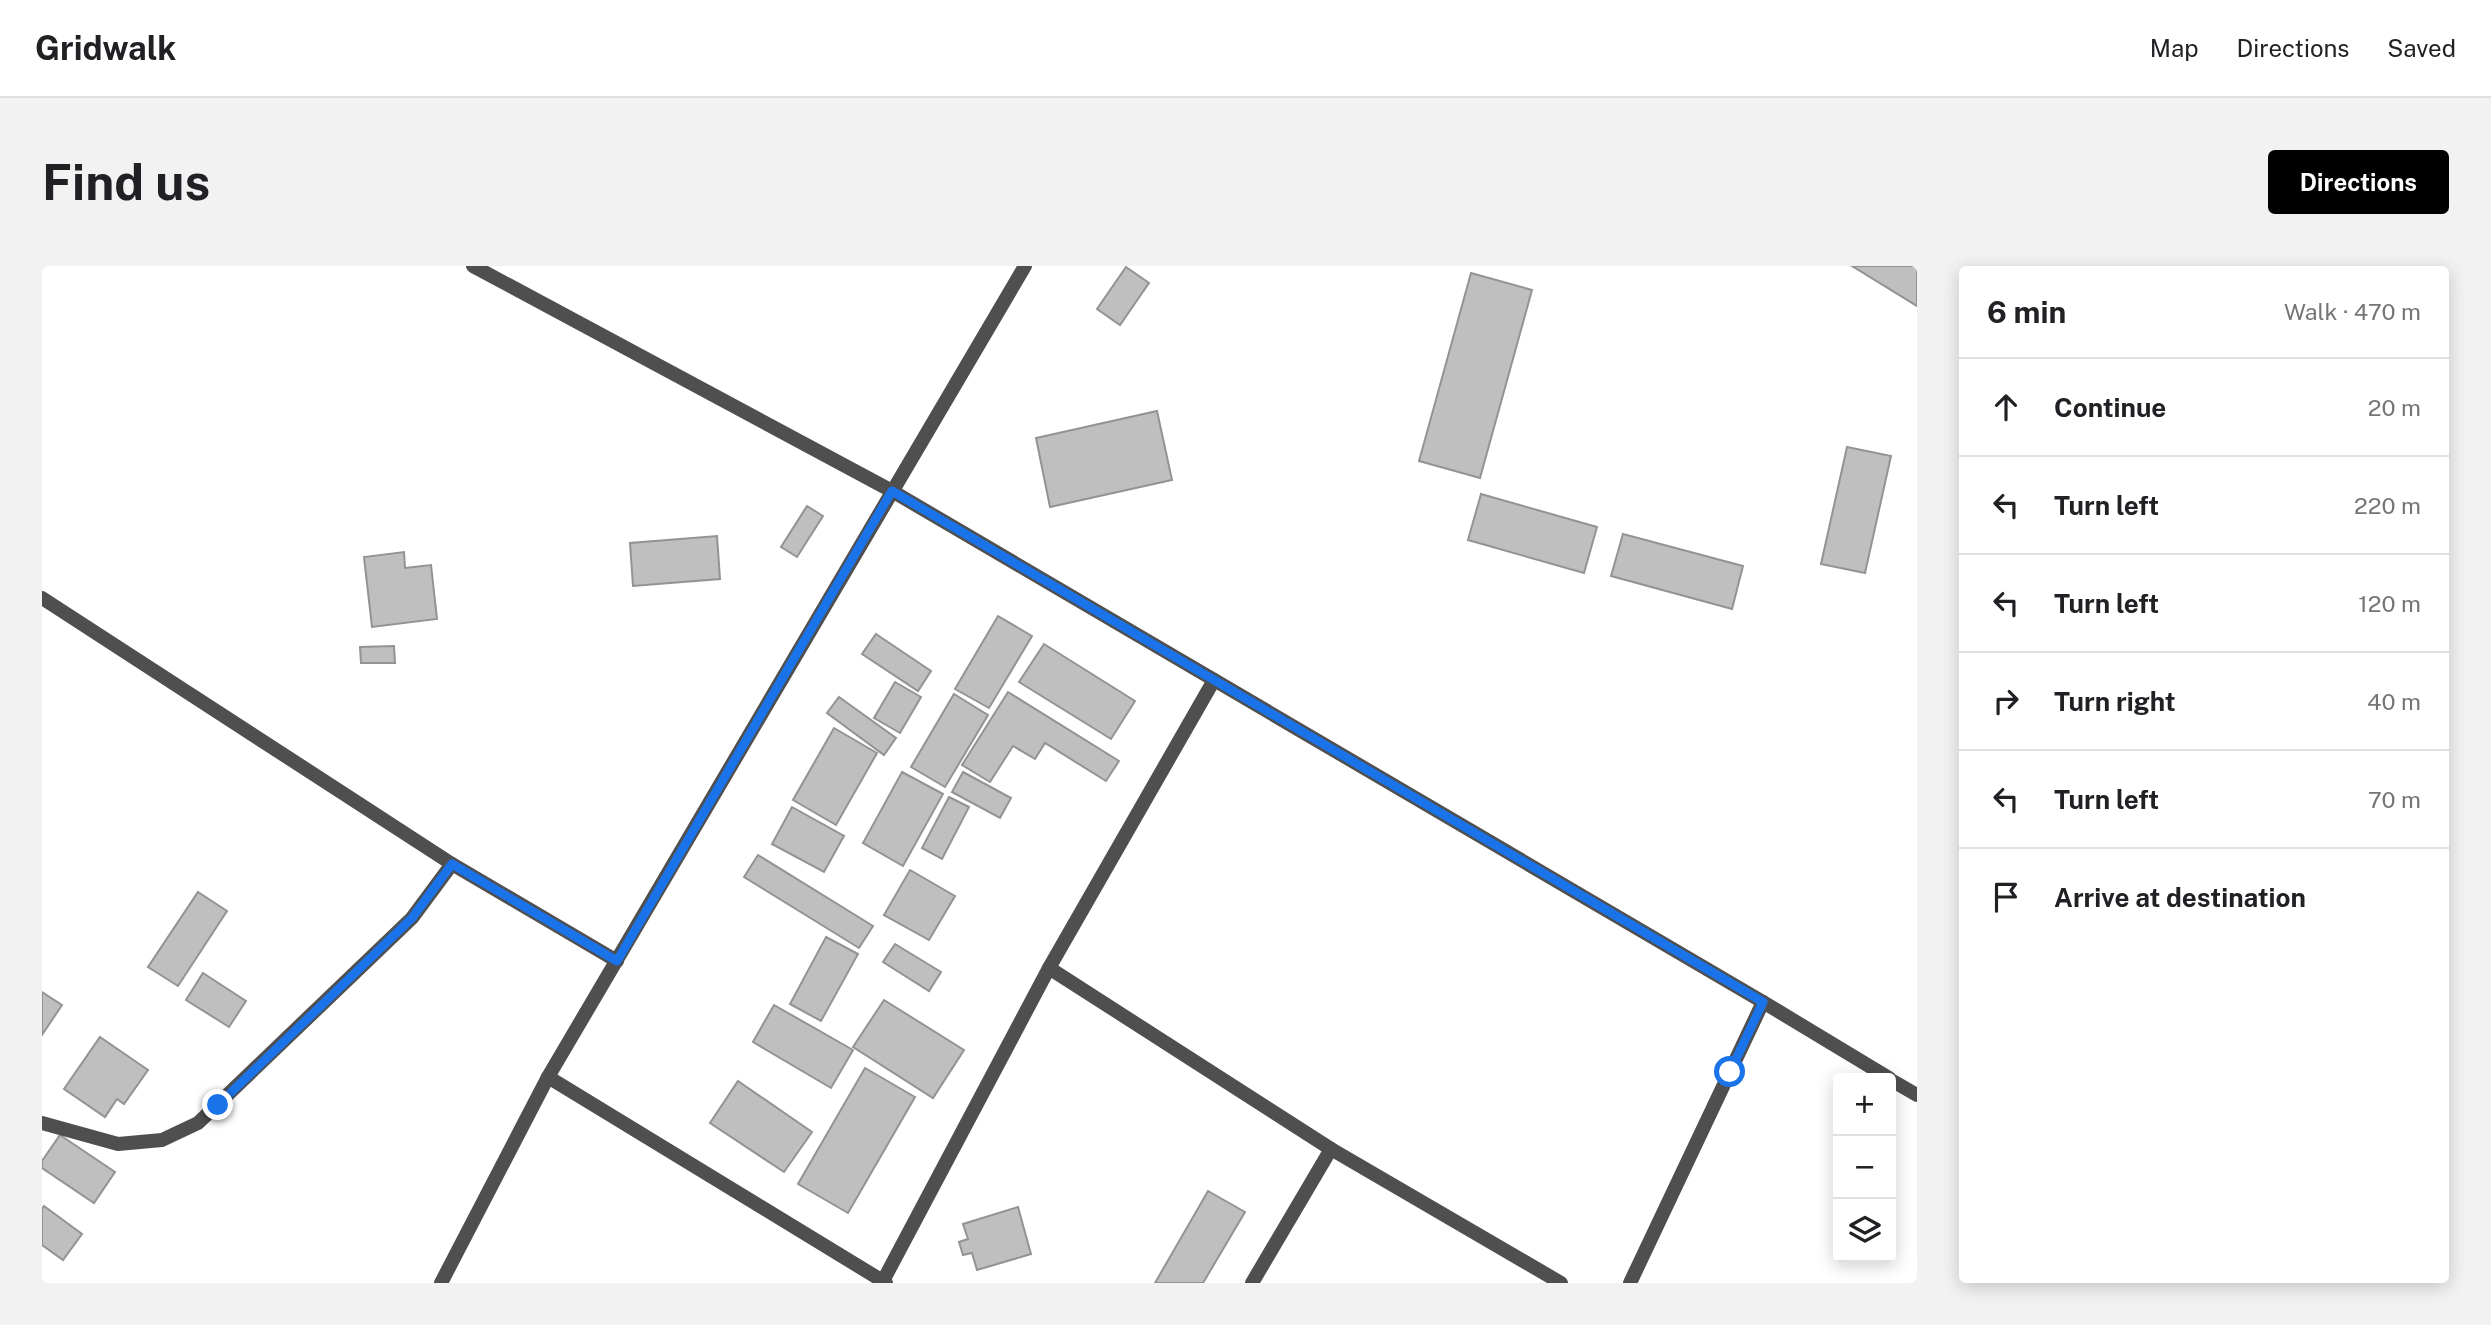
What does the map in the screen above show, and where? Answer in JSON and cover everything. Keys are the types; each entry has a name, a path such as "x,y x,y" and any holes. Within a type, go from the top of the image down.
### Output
{"street":[{"path":"473,266 892,491 1880,1073"},
{"path":"441,1283 548,1077 1025,266"},
{"path":"42,598 452,864 617,961"},
{"path":"548,1077 884,1282 1049,968 1214,680"},
{"path":"42,1123 118,1144 162,1140 198,1123 412,918 452,864"},
{"path":"1049,968 1331,1149 1561,1283"},
{"path":"1630,1283 1763,1002"},
{"path":"1896,1083 1917,1096"},
{"path":"1252,1283 1331,1149"}],"building":[{"path":"1852,266 1917,266 1917,306"},
{"path":"1126,267 1149,283 1120,325 1097,309"},
{"path":"1471,273 1532,290 1480,478 1419,461"},
{"path":"1157,411 1172,480 1050,507 1036,438"},
{"path":"1847,447 1891,456 1865,573 1821,564"},
{"path":"1481,494 1597,527 1584,573 1468,540"},
{"path":"807,506 823,516 797,557 781,547"},
{"path":"1623,534 1743,566 1732,609 1611,576"},
{"path":"717,536 720,579 633,586 630,543"},
{"path":"404,552 405,568 431,565 437,619 372,627 364,557"},
{"path":"998,616 1032,636 989,708 955,689"},
{"path":"876,634 931,671 918,691 862,654"},
{"path":"1044,644 1135,701 1111,739 1019,682"},
{"path":"394,646 395,663 361,663 360,647"},
{"path":"895,682 921,697 900,733 874,718"},
{"path":"1008,692 1119,761 1106,781 1045,743 1035,759 1013,746 990,782 962,765"},
{"path":"954,694 988,715 945,787 911,767"},
{"path":"839,697 896,738 884,755 827,713"},
{"path":"834,728 877,753 836,825 793,800"},
{"path":"902,772 943,794 903,866 863,843"},
{"path":"963,772 1011,798 1000,818 952,792"},
{"path":"949,797 969,807 942,859 922,848"},
{"path":"792,807 844,836 824,872 772,844"},
{"path":"758,855 873,926 859,948 744,877"},
{"path":"910,870 955,896 929,940 884,915"},
{"path":"198,892 227,911 178,986 148,967"},
{"path":"826,937 858,954 821,1021 790,1004"},
{"path":"895,944 941,972 929,991 883,962"},
{"path":"203,973 246,1001 229,1027 186,1000"},
{"path":"42,992 62,1005 42,1035"},
{"path":"884,1000 964,1050 933,1098 853,1047"},
{"path":"774,1005 853,1050 831,1088 753,1042"},
{"path":"100,1037 148,1070 124,1104 117,1099 105,1117 64,1089"},
{"path":"865,1068 915,1097 848,1213 798,1184"},
{"path":"738,1081 812,1132 784,1172 710,1123"},
{"path":"60,1135 115,1172 94,1203 42,1168 42,1161"},
{"path":"1208,1191 1245,1212 1203,1283 1155,1283"},
{"path":"44,1206 82,1234 63,1260 42,1245"},
{"path":"1018,1207 1031,1254 977,1270 972,1253 963,1255 959,1242 968,1239 963,1224"}],"route":[{"path":"218,1105 412,918 452,864 617,961 892,491 1763,1002 1730,1072"}]}
